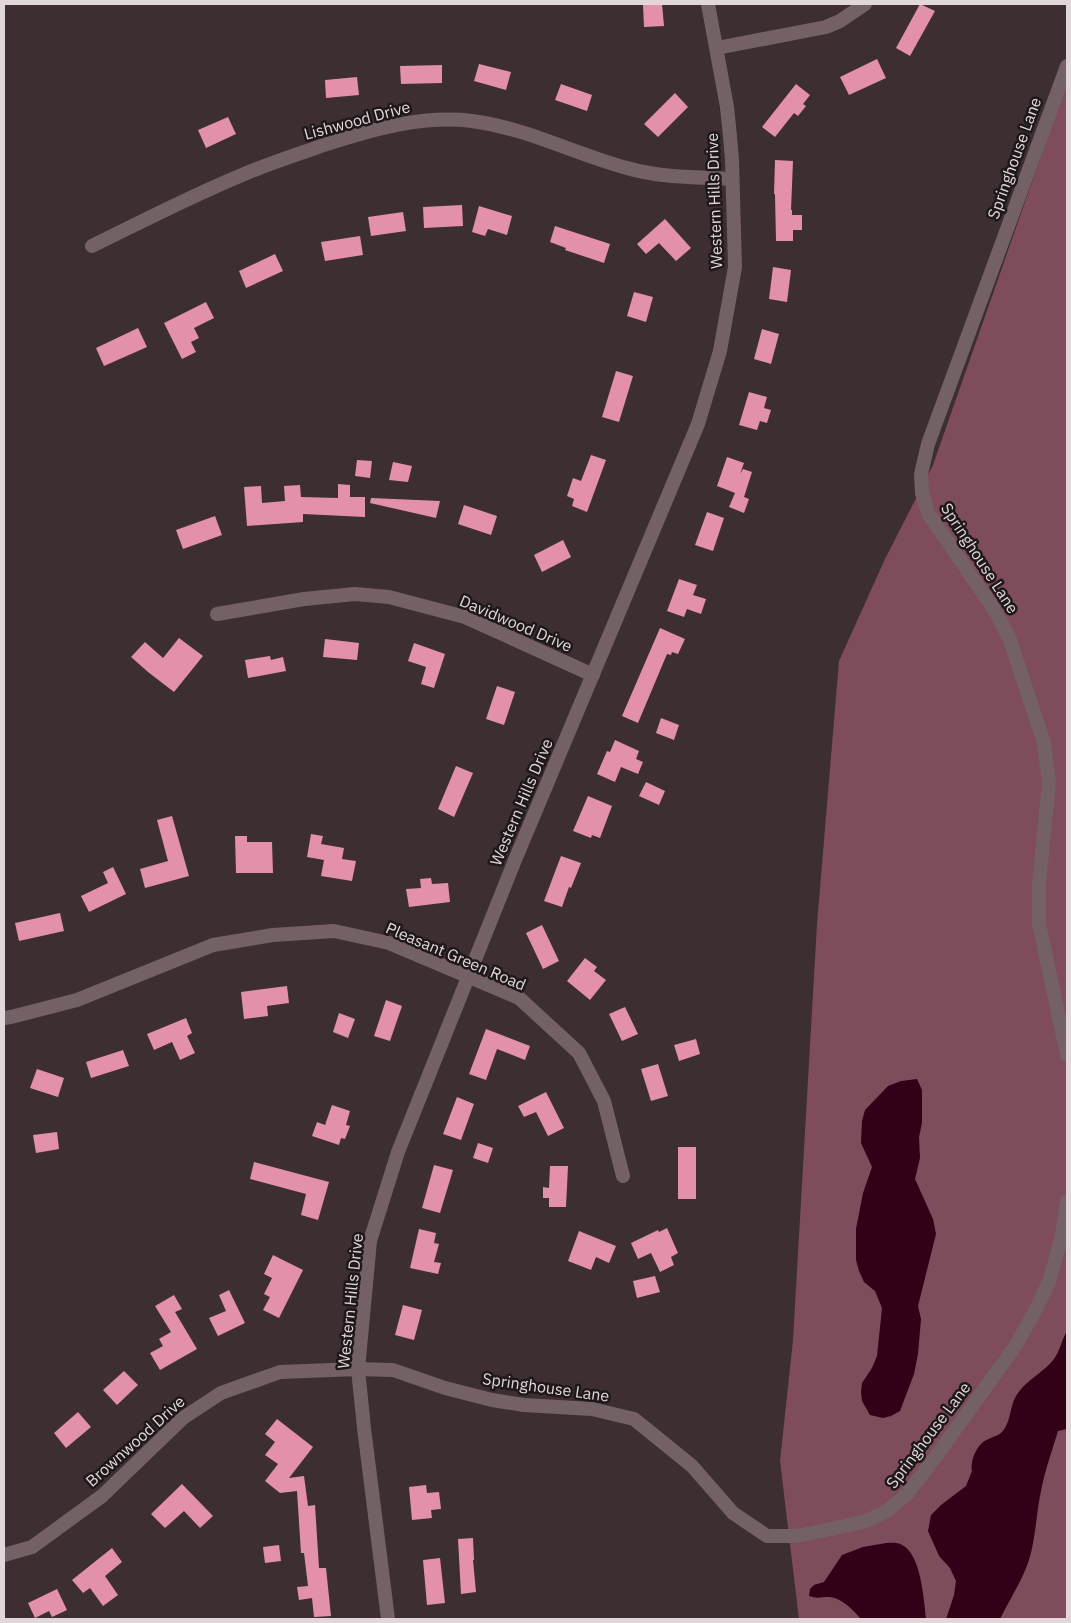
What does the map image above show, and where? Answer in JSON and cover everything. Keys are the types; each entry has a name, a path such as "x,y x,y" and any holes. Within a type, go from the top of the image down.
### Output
{"street":[{"name":"Western Hills Drive","path":"388,1619 358,1369 370,1241 398,1152 516,860 698,424 720,351 735,267 732,160 727,107 708,4"},
{"path":"717,48 826,26 840,21 865,4"},
{"name":"Springhouse Lane","path":"1067,66 928,444 922,474 922,493 928,513 994,608 1009,637 1044,742 1049,782 1038,883 1039,924 1067,1055"},
{"name":"Lishwood Drive","path":"92,246 243,174 344,139 409,122 453,119 474,121 521,132 606,162 647,173 732,179"},
{"name":"Davidwood Drive","path":"218,614 312,598 355,594 389,597 464,617 593,675"},
{"name":"Pleasant Green Road","path":"4,1018 11,1018 77,1000 213,945 273,935 334,931 389,943 519,998 579,1053 604,1101 623,1176"},
{"name":"Springhouse Lane","path":"358,1369 393,1370 445,1388 492,1400 524,1405 592,1408 634,1419 692,1466 733,1512 767,1536 796,1536 866,1521 887,1512 907,1494 1014,1348 1049,1282 1059,1248 1067,1201"},
{"name":"Brownwood Drive","path":"4,1555 32,1547 102,1496 183,1418 222,1393 280,1372 358,1369"}],"shaded area":[{"path":"1067,82 1067,1619 799,1619 780,1461 793,1340 817,924 839,661 885,559 933,465"},
{"path":"917,1079 922,1090 922,1123 919,1137 920,1158 915,1179 933,1219 936,1234 918,1306 921,1319 914,1374 900,1411 883,1418 870,1415 862,1401 861,1392 862,1383 877,1356 882,1308 875,1291 864,1282 856,1260 856,1229 863,1193 872,1167 861,1143 862,1121 865,1110 888,1086 901,1081"},
{"path":"1067,1331 1067,1429 1058,1431 1047,1468 1039,1500 1033,1543 1026,1568 1000,1619 946,1619 954,1595 956,1581 950,1568 939,1556 928,1531 931,1515 966,1486 972,1471 972,1460 975,1452 984,1441 1002,1432 1018,1393 1054,1359"},
{"path":"886,1543 902,1545 913,1558 920,1578 926,1619 861,1619 851,1608 834,1598 809,1596 810,1589 814,1585 824,1582 842,1555 863,1547"}],"building":[{"path":"643,4 662,4 664,26 644,27"},
{"path":"920,4 935,11 910,56 896,48"},
{"path":"877,59 886,78 849,95 840,77"},
{"path":"479,64 511,72 506,90 474,81"},
{"path":"442,65 442,83 401,84 400,66"},
{"path":"357,77 359,95 326,98 325,80"},
{"path":"561,84 592,95 587,111 555,100"},
{"path":"796,84 810,95 803,104 806,106 798,116 794,113 775,137 762,127"},
{"path":"675,93 688,107 658,137 644,124"},
{"path":"228,117 236,134 206,148 198,130"},
{"path":"775,160 793,161 791,210 792,215 802,215 802,230 793,230 793,241 776,241"},
{"path":"462,205 463,226 424,228 423,207"},
{"path":"479,206 512,216 507,235 488,229 485,236 472,232"},
{"path":"403,212 406,231 371,236 368,217"},
{"path":"665,219 691,248 676,261 659,243 646,254 637,244"},
{"path":"555,226 610,244 604,263 565,250 566,248 550,242"},
{"path":"360,236 363,255 325,261 321,242"},
{"path":"275,254 283,271 246,288 239,271"},
{"path":"773,267 791,270 787,302 769,299"},
{"path":"634,292 653,297 646,322 627,316"},
{"path":"206,302 214,318 194,328 199,338 191,342 196,352 182,359 164,323"},
{"path":"138,328 147,347 104,366 96,348"},
{"path":"762,329 779,334 771,364 754,359"},
{"path":"616,371 633,376 619,422 602,417"},
{"path":"749,392 767,397 764,408 771,410 767,423 760,421 757,430 739,425"},
{"path":"591,455 606,460 587,512 572,506 574,499 567,496 573,478 581,481"},
{"path":"727,457 744,463 740,474 743,469 752,472 744,497 749,499 744,513 729,507 735,493 717,486"},
{"path":"357,460 372,461 370,478 355,476"},
{"path":"393,462 412,466 408,482 389,480"},
{"path":"338,484 350,485 350,497 365,497 365,517 303,514 303,522 247,526 244,487 261,486 262,503 285,501 284,486 300,485 301,497 338,498"},
{"path":"371,498 440,501 436,518 370,503"},
{"path":"464,505 497,516 491,535 458,524"},
{"path":"707,512 724,518 713,551 695,545"},
{"path":"215,516 222,535 183,549 176,530"},
{"path":"563,540 571,557 542,572 534,555"},
{"path":"679,579 697,585 693,595 706,599 701,614 687,609 684,617 667,611"},
{"path":"660,628 685,639 678,654 672,652 671,655 667,654 638,723 622,716"},
{"path":"179,638 203,656 174,692 131,657 145,642 163,658"},
{"path":"325,639 359,643 357,660 323,657"},
{"path":"414,643 445,654 434,688 421,684 426,667 408,661"},
{"path":"270,656 271,660 283,657 286,671 248,678 245,660"},
{"path":"497,686 515,692 504,725 486,719"},
{"path":"661,718 679,725 674,740 656,733"},
{"path":"615,740 639,751 636,759 643,762 638,774 621,767 615,782 597,774 607,751 610,752"},
{"path":"456,766 473,773 454,817 438,809"},
{"path":"646,782 665,791 659,805 639,796"},
{"path":"588,796 612,806 600,838 592,835 591,838 573,831"},
{"path":"172,816 189,876 145,888 140,869 168,861 157,820"},
{"path":"311,834 323,836 321,844 344,848 342,859 356,861 352,881 321,876 324,860 307,857"},
{"path":"235,836 247,836 247,842 272,842 273,873 236,873"},
{"path":"561,856 581,863 571,888 569,887 562,907 544,901"},
{"path":"113,867 126,894 89,912 81,896 108,883 103,872"},
{"path":"431,878 432,884 448,883 450,902 409,907 406,889 421,888 420,879"},
{"path":"60,913 64,931 19,941 15,923"},
{"path":"542,925 559,961 543,969 526,933"},
{"path":"585,958 597,967 594,971 606,980 590,1000 567,981"},
{"path":"287,986 289,1003 267,1006 268,1016 244,1019 241,992"},
{"path":"386,1000 402,1006 390,1041 374,1036"},
{"path":"625,1007 638,1034 622,1041 609,1014"},
{"path":"339,1013 355,1019 348,1038 333,1032"},
{"path":"186,1018 192,1033 187,1036 195,1053 180,1060 172,1042 154,1050 147,1034"},
{"path":"486,1029 530,1046 525,1060 497,1049 486,1080 469,1074"},
{"path":"696,1039 700,1054 679,1061 674,1045"},
{"path":"123,1050 129,1066 91,1078 86,1062"},
{"path":"658,1064 668,1096 651,1101 641,1069"},
{"path":"37,1069 64,1078 58,1097 30,1088"},
{"path":"546,1092 564,1128 548,1136 536,1112 524,1117 518,1106"},
{"path":"457,1097 474,1104 461,1140 443,1134"},
{"path":"332,1105 350,1111 346,1125 350,1126 345,1139 341,1138 339,1145 312,1136 317,1122 325,1125"},
{"path":"57,1132 59,1149 36,1153 33,1135"},
{"path":"478,1143 493,1148 488,1163 473,1158"},
{"path":"678,1147 696,1147 696,1199 678,1199"},
{"path":"254,1162 329,1182 318,1220 301,1215 306,1194 250,1179"},
{"path":"434,1165 453,1170 440,1213 422,1208"},
{"path":"550,1166 568,1166 566,1207 549,1207 549,1198 543,1198 543,1187 549,1188"},
{"path":"667,1228 678,1253 671,1257 674,1265 660,1272 651,1253 638,1259 631,1243 658,1230 659,1232"},
{"path":"419,1229 436,1233 434,1243 439,1244 434,1262 441,1263 438,1274 410,1268"},
{"path":"579,1231 616,1246 609,1263 596,1257 591,1270 568,1261"},
{"path":"273,1255 303,1270 279,1318 263,1310 270,1297 264,1294 272,1278 264,1274"},
{"path":"655,1276 660,1292 637,1298 633,1281"},
{"path":"229,1290 245,1323 218,1336 209,1318 226,1311 219,1295"},
{"path":"174,1295 182,1309 175,1312 197,1349 160,1370 150,1353 163,1346 159,1339 171,1332 155,1306"},
{"path":"403,1305 422,1310 414,1340 395,1335"},
{"path":"124,1371 138,1385 117,1405 103,1390"},
{"path":"78,1412 91,1427 66,1448 54,1433"},
{"path":"277,1419 313,1447 289,1478 304,1476 308,1506 315,1505 319,1568 326,1568 331,1616 314,1617 312,1598 299,1600 297,1587 308,1586 304,1553 301,1553 297,1491 280,1493 265,1481 278,1464 265,1455 275,1442 265,1434"},
{"path":"182,1484 213,1516 200,1528 184,1511 165,1528 151,1514"},
{"path":"426,1485 427,1493 439,1492 441,1509 431,1510 432,1518 412,1520 409,1487"},
{"path":"473,1538 476,1592 461,1594 458,1539"},
{"path":"279,1545 281,1561 265,1563 263,1547"},
{"path":"112,1548 122,1562 105,1576 118,1595 103,1606 90,1588 83,1593 72,1580"},
{"path":"440,1558 445,1603 427,1605 423,1560"},
{"path":"57,1589 67,1610 52,1617 49,1611 35,1618 28,1603"}]}
